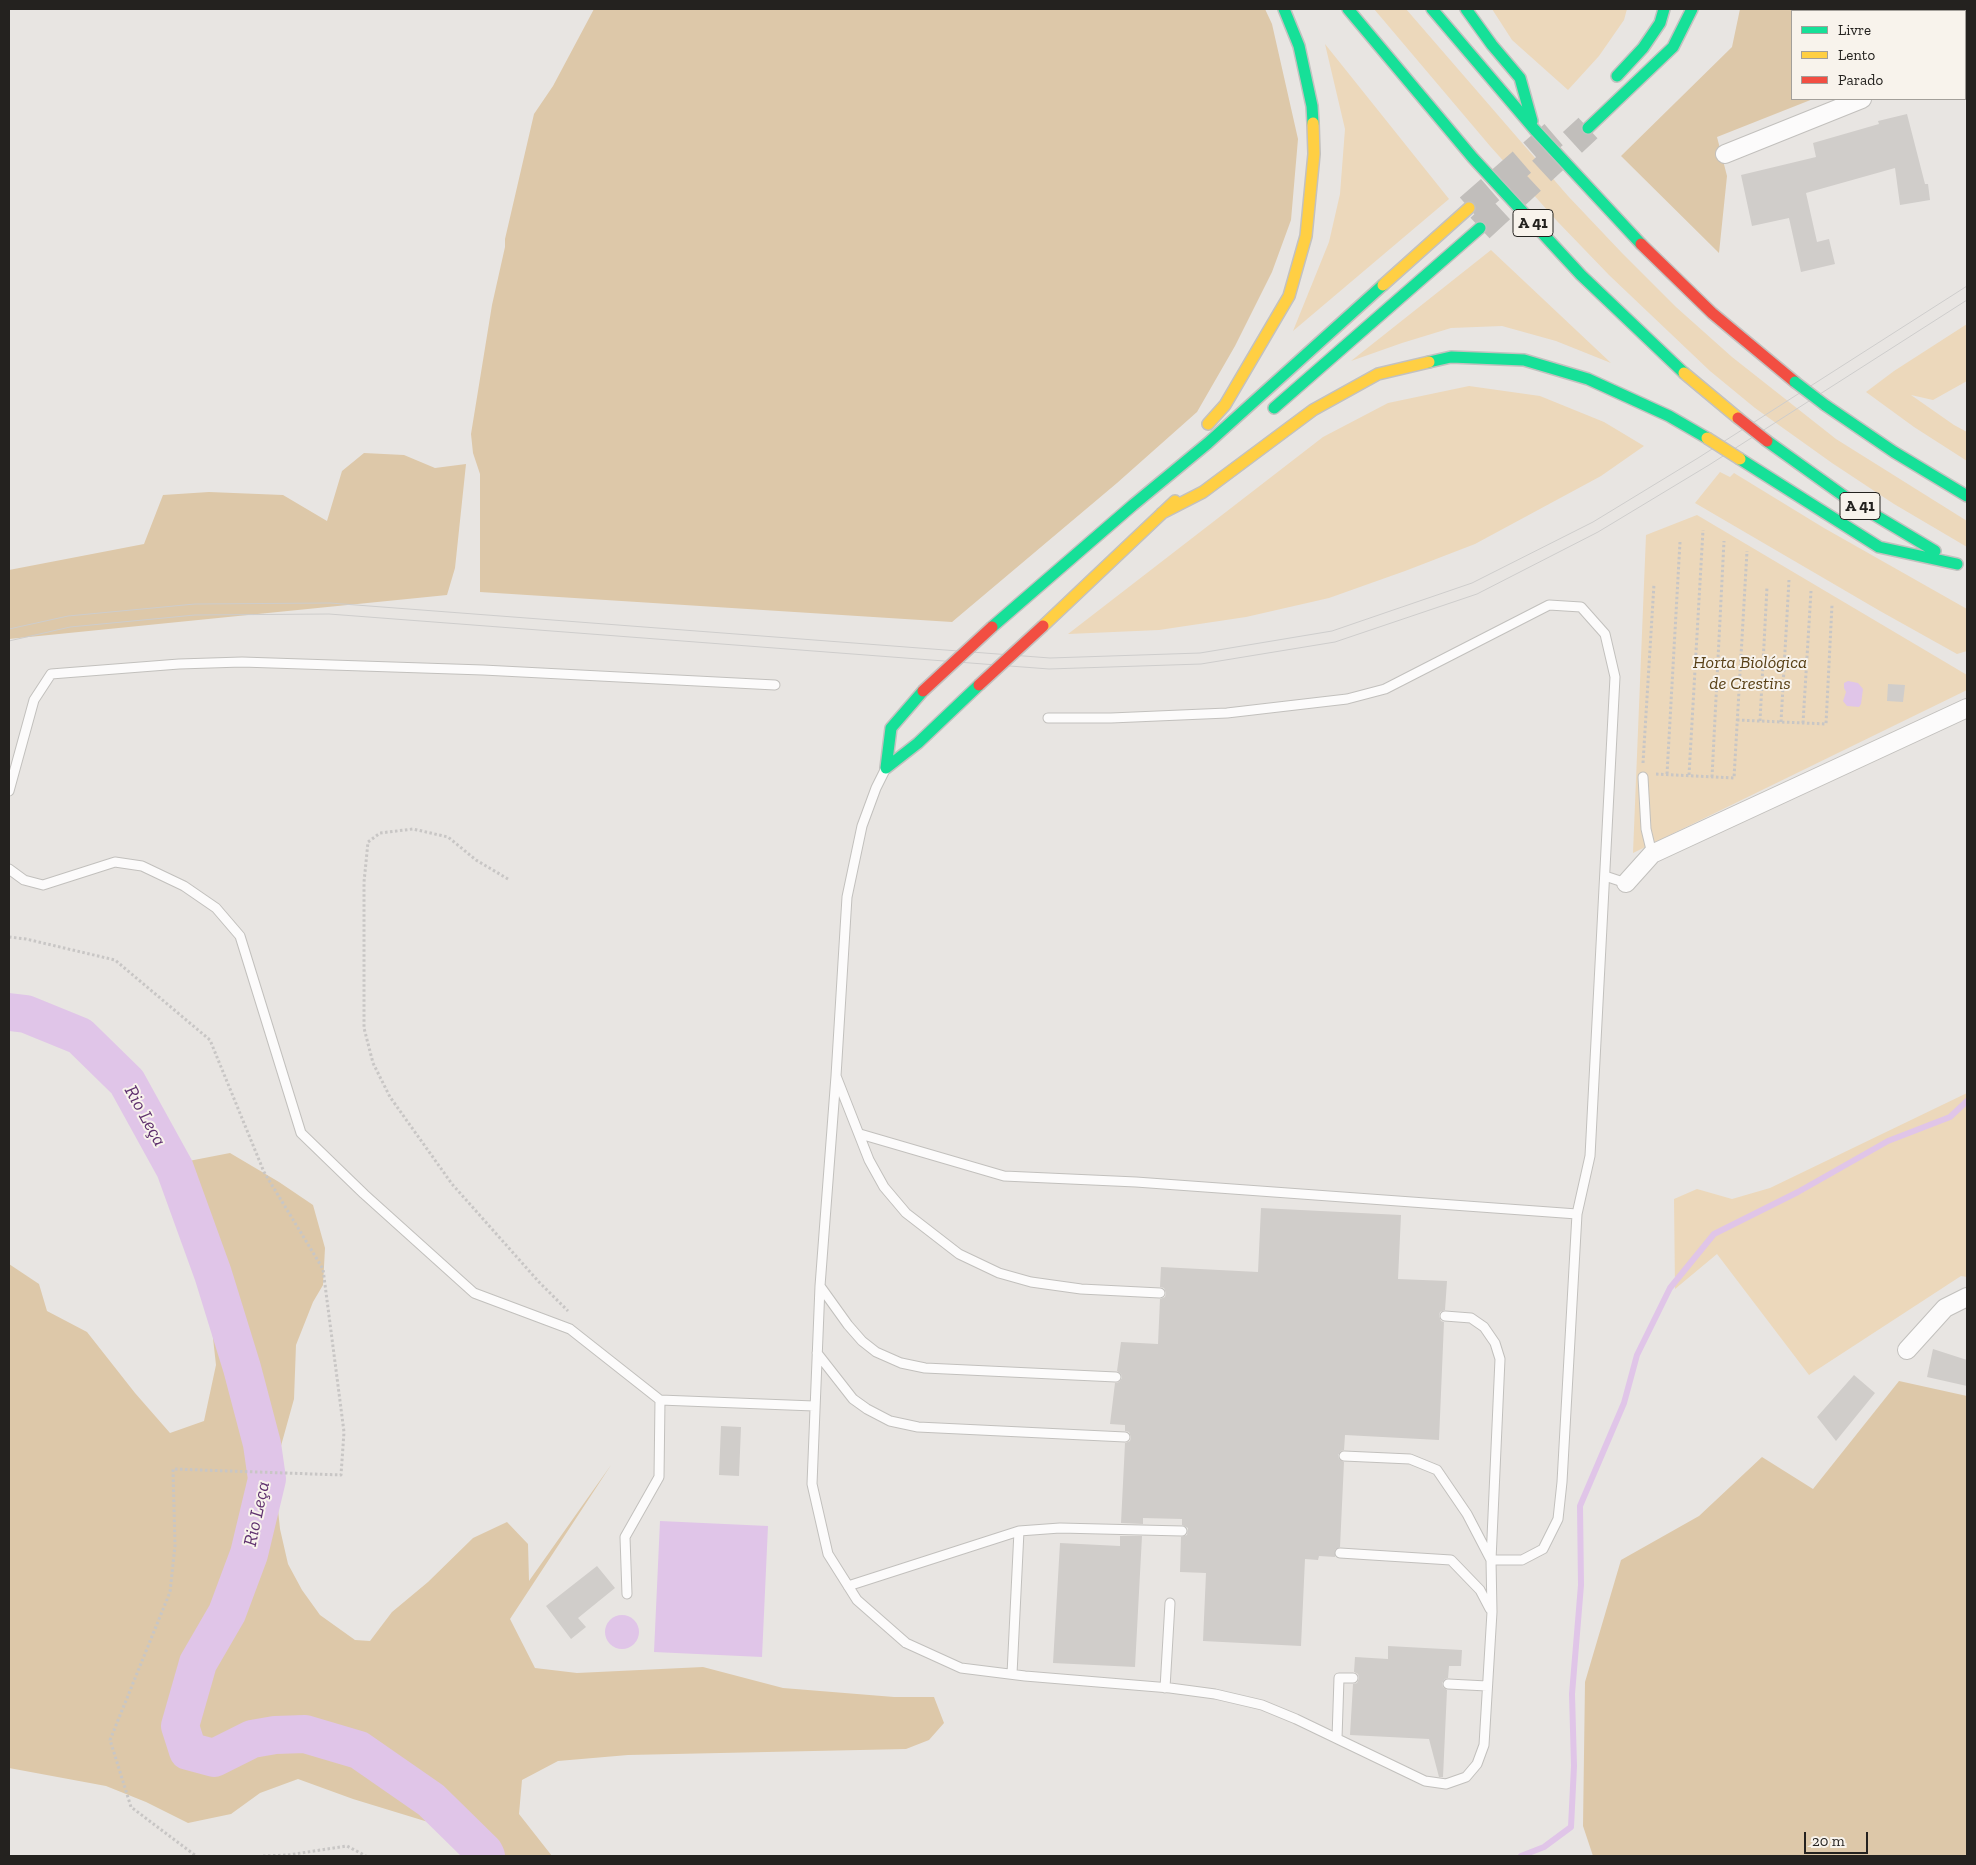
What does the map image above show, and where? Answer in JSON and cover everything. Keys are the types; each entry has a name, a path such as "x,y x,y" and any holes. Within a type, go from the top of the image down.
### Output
{"highway":[{"path":"1153,488 1225,405 1253,360 1289,296 1306,236 1314,154 1312,106 1299,46 1284,9"},
{"name":"A 41","path":"1348,9 1473,158 1581,275 1680,370 1767,441 1848,498 1962,566"},
{"path":"1432,9 1535,130 1593,194 1671,274 1737,335 1825,405 1894,452 1967,496"},
{"path":"1466,9 1492,45 1520,78 1535,130"},
{"path":"1605,87 1643,48 1660,23 1664,9"},
{"path":"1588,128 1673,46 1692,9"},
{"path":"886,768 891,728 923,690 992,627 1208,443 1469,208"},
{"path":"1262,419 1480,228"},
{"path":"1162,513 1203,492 1313,410 1378,374 1450,357 1524,360 1588,379 1669,416 1740,458 1879,547 1962,566"},
{"path":"886,768 918,743 1191,486"}],"street":[{"path":"1725,154 1860,100"},
{"path":"1626,883 1652,854 1967,708"},
{"path":"1907,1350 1945,1308 1967,1297"}],"lane":[{"path":"1048,718 1111,718 1227,712 1346,699 1386,690 1549,605 1581,607 1605,634 1615,677 1605,876 1590,1156 1577,1214 1563,1472 1558,1519 1543,1548 1522,1560 1491,1560"},
{"path":"9,791 34,700 51,674 179,664 242,662 482,670 775,685"},
{"path":"886,768 876,788 862,826 847,897 820,1286 814,1406 812,1484 828,1554 857,1600 906,1643 961,1668 1215,1694 1262,1705 1425,1781 1446,1784 1466,1777 1477,1764 1484,1745 1492,1612 1491,1560 1500,1359 1495,1343 1484,1327 1471,1318 1445,1316"},
{"path":"1643,775 1646,829 1652,854"},
{"path":"9,868 24,880 43,885 115,862 142,866 184,886 216,908 240,936 301,1133 364,1194 474,1293 570,1330 660,1400 814,1406"},
{"path":"1605,876 1626,883"},
{"path":"836,1076 869,1160 884,1188 906,1213 959,1254 999,1273 1031,1282 1081,1289 1160,1293"},
{"path":"860,1134 1004,1176 1146,1183 1577,1214"},
{"path":"820,1286 848,1325 862,1340 876,1352 900,1362 924,1368 1116,1377"},
{"path":"817,1353 853,1399 890,1421 918,1427 1125,1437"},
{"path":"627,1594 625,1537 658,1477 660,1400"},
{"path":"1344,1456 1410,1459 1437,1470 1468,1514 1491,1560"},
{"path":"848,1586 1019,1531 1060,1528 1182,1532"},
{"path":"1012,1674 1019,1531"},
{"path":"1340,1553 1451,1560 1480,1590 1492,1612"},
{"path":"1165,1688 1170,1603"},
{"path":"1336,1738 1339,1678 1353,1678"},
{"path":"1448,1684 1487,1686"}],"path":[{"path":"1689,775 1703,530"},
{"path":"1712,777 1724,541"},
{"path":"1668,774 1680,542"},
{"path":"1654,584 1643,775 1668,774 1734,778 1746,551"},
{"path":"1781,722 1789,580"},
{"path":"1760,721 1767,587"},
{"path":"1803,723 1811,591"},
{"path":"1737,720 1826,724 1832,605"},
{"path":"508,879 476,860 448,837 413,829 380,833 368,842 364,882 364,1028 373,1063 390,1097 452,1184 568,1312 570,1330"},
{"path":"9,937 26,938 115,960 210,1040 264,1172 323,1269 344,1432 341,1475 173,1469 175,1546 170,1592 110,1740 131,1807 196,1856"},
{"path":"263,1856 288,1855 347,1846 366,1856"}],"green space":[{"path":"1374,9 1406,9 1568,196 1676,307 1732,357 1836,439 1967,521 1967,547 1894,504 1832,463 1755,408 1710,371 1609,275 1557,221 1490,146"},
{"path":"1492,9 1627,9 1624,20 1599,56 1568,90 1512,40"},
{"path":"1325,44 1449,199 1293,331 1329,242 1340,194 1345,129"},
{"path":"1491,250 1611,363 1556,341 1502,326 1451,328 1351,361"},
{"path":"1967,324 1967,381 1933,400 1911,395 1967,432 1967,461 1914,427 1866,392 1894,371"},
{"path":"1469,386 1540,396 1604,422 1644,446 1601,476 1475,544 1329,598 1246,617 1159,630 1068,634 1323,437 1388,403"},
{"path":"1720,472 1730,477 1734,473 1824,528 1967,609 1967,651 1957,654 1695,503"},
{"name":"Horta Biológica de Crestins","path":"1697,515 1967,675 1967,690 1633,853 1646,535"},
{"path":"1967,1093 1967,1277 1961,1276 1809,1375 1717,1254 1675,1289 1674,1199 1697,1189 1732,1199 1770,1188"}],"shaded area":[{"path":"594,9 1265,9 1272,24 1298,139 1291,220 1272,272 1235,346 1197,412 1117,483 952,622 480,592 480,474 473,453 471,434 492,305 534,114 553,86"},
{"path":"1740,9 1893,9 1791,10 1791,100 1810,100 1717,137 1727,176 1719,253 1621,156 1732,47"},
{"path":"364,453 404,455 435,468 466,464 455,568 447,595 9,639 9,570 144,544 163,495 209,492 283,495 327,521 342,471"},
{"path":"1848,681 1858,683 1863,689 1859,707 1847,706 1843,701 1846,692 1844,683"},
{"path":"230,1153 313,1205 325,1248 323,1285 313,1302 296,1345 294,1399 274,1471 280,1529 288,1564 302,1590 320,1615 355,1640 370,1641 392,1612 428,1582 473,1538 507,1522 528,1544 529,1581 611,1465 510,1619 535,1668 577,1673 703,1667 783,1688 894,1697 934,1697 944,1723 929,1740 906,1749 628,1755 558,1761 522,1780 519,1814 552,1856 472,1856 451,1829 353,1799 298,1779 260,1793 231,1814 188,1823 146,1802 106,1786 9,1768 9,1264 39,1284 47,1311 87,1332 135,1393 170,1433 204,1421 216,1365 207,1284 171,1205 163,1166"},
{"path":"1899,1381 1967,1396 1967,1856 1593,1856 1583,1826 1585,1682 1621,1560 1699,1516 1762,1457 1813,1489"},
{"path":"660,1521 768,1526 762,1657 654,1652"},
{"path":"622,1615 634,1620 639,1632 634,1644 622,1649 610,1644 605,1632 610,1620"}],"building":[{"path":"1907,114 1925,184 1928,184 1930,200 1900,205 1895,168 1806,193 1817,242 1829,239 1835,264 1801,272 1789,218 1752,226 1741,175 1816,157 1813,143 1879,124 1878,121"},
{"path":"1888,684 1905,685 1903,702 1887,701"},
{"path":"1261,1208 1401,1215 1398,1279 1447,1281 1445,1310 1440,1312 1439,1316 1441,1321 1444,1322 1439,1440 1345,1435 1344,1450 1338,1455 1339,1459 1344,1462 1340,1547 1335,1550 1335,1557 1319,1556 1318,1560 1305,1559 1301,1646 1203,1641 1206,1573 1180,1572 1181,1537 1187,1535 1188,1528 1182,1525 1182,1519 1143,1518 1143,1524 1121,1523 1125,1443 1130,1441 1131,1437 1129,1432 1125,1431 1125,1425 1110,1424 1115,1383 1119,1382 1122,1378 1121,1374 1117,1371 1121,1342 1158,1344 1160,1299 1165,1297 1166,1293 1164,1288 1160,1287 1161,1267 1258,1272"},
{"path":"1933,1349 1967,1360 1967,1386 1927,1377"},
{"path":"1854,1375 1875,1393 1836,1441 1817,1417"},
{"path":"721,1426 741,1427 739,1476 719,1475"},
{"path":"1120,1536 1142,1536 1135,1667 1053,1663 1060,1543 1120,1546"},
{"path":"597,1566 615,1588 578,1618 586,1627 571,1639 546,1606"},
{"path":"1388,1646 1462,1650 1461,1666 1449,1666 1448,1678 1442,1683 1443,1687 1447,1690 1443,1777 1439,1777 1429,1739 1350,1735 1353,1684 1357,1683 1359,1678 1358,1674 1354,1672 1355,1657 1388,1659"}],"waterway":[{"name":"Rio Leça","path":"9,1012 26,1014 80,1036 127,1082 175,1169 213,1274 242,1368 262,1444 267,1479 249,1554 227,1613 198,1663 180,1726 188,1751 214,1758 252,1739 275,1735 305,1734 359,1750 431,1800 486,1856"},
{"path":"1521,1856 1544,1847 1571,1827 1574,1766 1572,1694 1581,1585 1580,1506 1624,1403 1637,1355 1670,1288 1714,1234 1798,1192 1888,1141 1950,1117 1967,1101"}],"tunnel":[{"path":"1480,228 1588,128"},
{"path":"1469,208 1559,130"}],"tram line":[{"path":"9,629 68,616 195,604 330,603 1050,658 1200,653 1332,631 1472,583 1593,522 1698,458 1967,286"},
{"path":"9,641 70,627 195,615 329,614 1049,669 1201,664 1335,642 1477,594 1598,532 1709,465 1967,300"}],"traffic: fast":[{"path":"1284,9 1299,46 1312,106 1313,123"},
{"path":"1348,9 1473,158 1581,275 1684,373"},
{"path":"1432,9 1535,130 1641,244"},
{"path":"1466,9 1492,45 1520,78 1532,121"},
{"path":"1617,76 1643,48 1660,23 1664,9"},
{"path":"1588,128 1673,47 1692,9"},
{"path":"1274,408 1480,228"},
{"path":"992,627 1208,443 1383,285"},
{"path":"1429,362 1451,357 1524,360 1588,379 1669,416 1707,438"},
{"path":"1795,382 1825,405"},
{"path":"1825,405 1894,452 1967,496"},
{"path":"1767,441 1848,499 1935,551"},
{"path":"1740,459 1879,547 1957,564"},
{"path":"886,768 918,743 979,685"},
{"path":"886,768 891,728 923,691"}],"traffic: slow":[{"path":"1208,424 1225,405 1289,296 1306,236 1314,154 1313,123"},
{"path":"1383,285 1469,208"},
{"path":"1162,513 1203,492 1313,410 1378,374 1429,362"},
{"path":"1684,373 1738,418"},
{"path":"1707,438 1740,459"},
{"path":"1043,626 1175,501"}],"traffic: jam":[{"path":"1641,244 1712,313 1795,382"},
{"path":"1738,418 1767,441"},
{"path":"979,685 1043,626"},
{"path":"923,691 992,627"}]}
